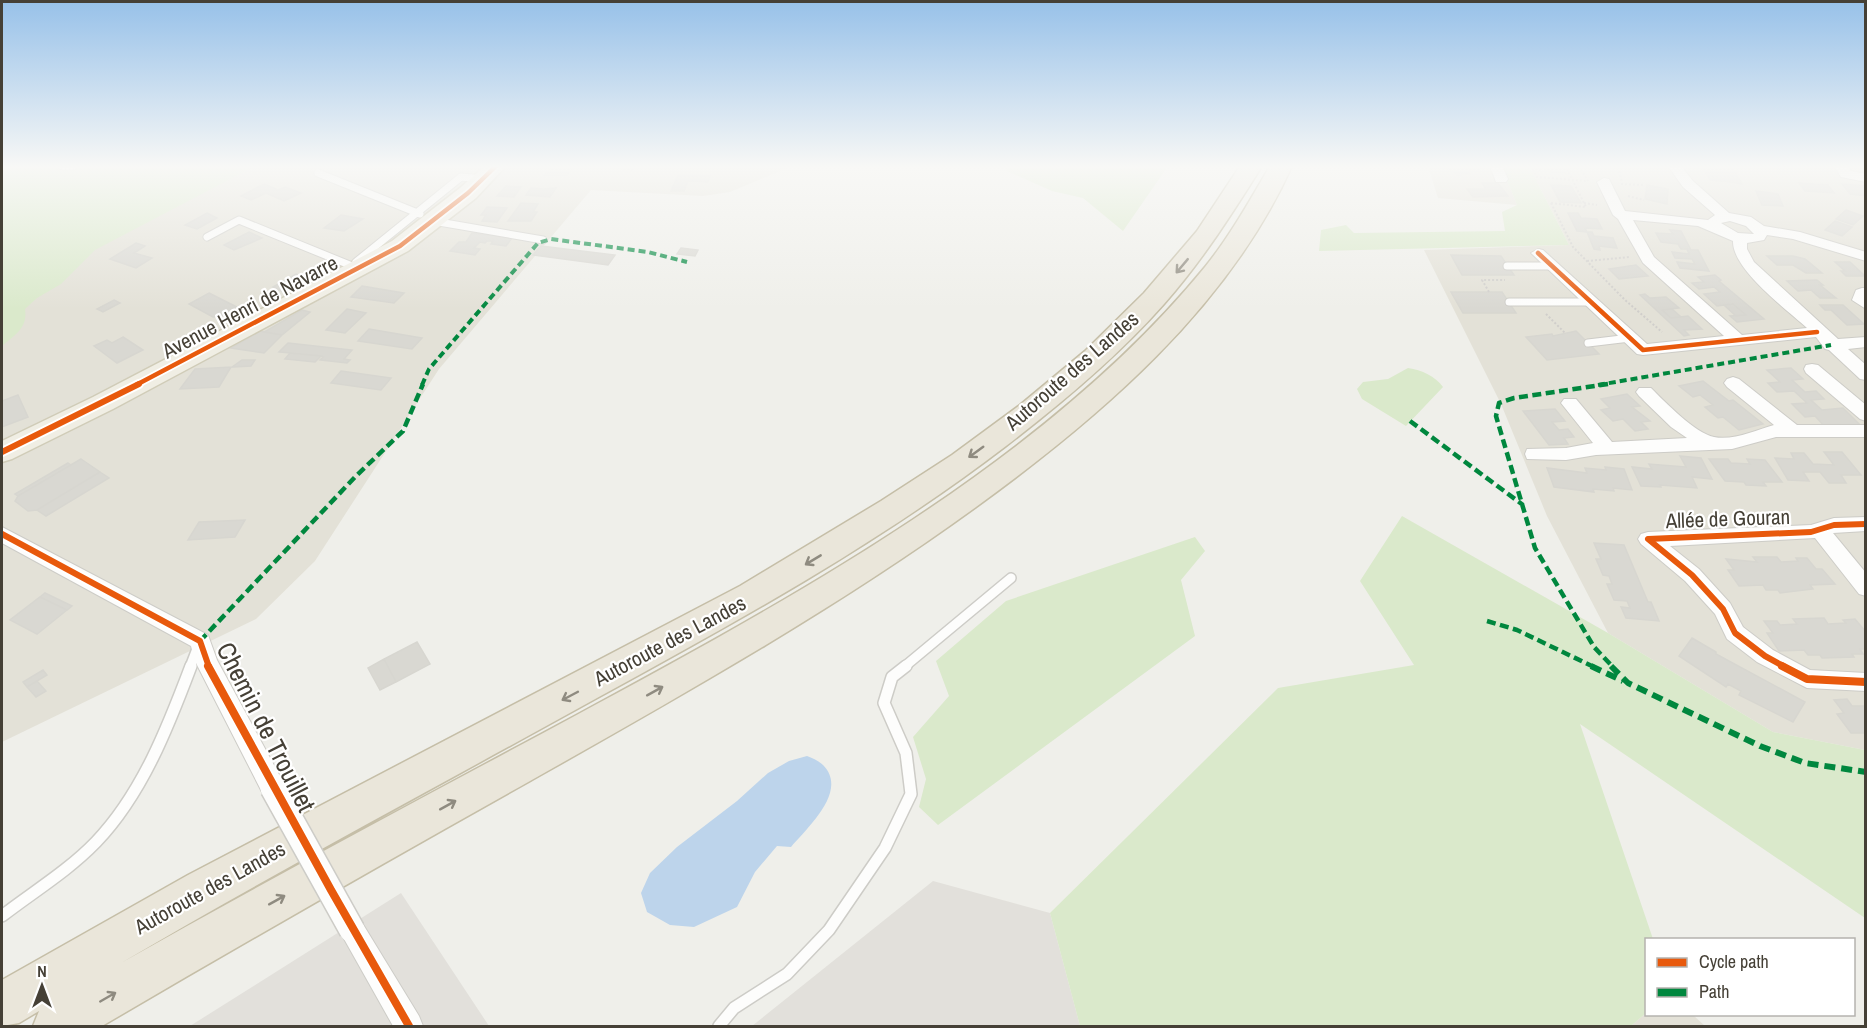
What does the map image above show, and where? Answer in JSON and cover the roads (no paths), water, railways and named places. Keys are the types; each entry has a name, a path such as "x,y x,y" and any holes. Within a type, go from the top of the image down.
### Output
{"highway":[{"name":"Autoroute des Landes","path":"2,1005 204,890 753,596 838,545 921,491 993,440 1055,391 1137,315 1186,261 1221,214"},
{"name":"Autoroute des Landes","path":"57,1026 217,933 755,634 887,553 989,482 1077,412 1127,367 1172,321 1208,279 1254,214"}],"main road":[{"name":"Avenue Henri de Navarre","path":"2,452 92,408 400,246 433,214"}],"street":[{"path":"1620,214 1690,221 1746,220 1760,230 1806,238 1866,257"},
{"path":"1713,214 1725,234 1754,239 1761,234 1760,230"},
{"path":"1625,219 1646,255 1737,339"},
{"path":"1740,238 1740,249 1748,264 1817,332 1866,375"},
{"path":"1538,254 1643,350 1817,332"},
{"path":"1866,293 1862,293 1860,300 1866,304"},
{"path":"1831,345 1866,342"},
{"path":"1812,369 1866,415"},
{"path":"1733,383 1793,431"},
{"path":"1645,392 1677,423 1709,442"},
{"path":"1570,403 1607,448"},
{"path":"1534,454 1566,454 1607,448 1709,442 1732,443 1776,431 1866,431"},
{"name":"Allée de Gouran","path":"1866,524 1834,525 1820,531 1648,539 1692,574 1723,609 1735,633 1764,656 1807,679 1866,682"},
{"name":"Allée de Gouran","path":"1820,531 1866,588"},
{"name":"Chemin de Trouillet","path":"2,534 200,641 206,662 273,788 352,930 409,1026"}],"lane":[{"path":"418,214 428,218 543,240"},
{"path":"207,237 239,220 355,268"},
{"path":"1507,266 1552,266"},
{"path":"1509,302 1591,302"},
{"path":"1588,343 1630,338"},
{"path":"719,1026 734,1008 787,974 829,930 885,848 911,794 906,753 884,703 892,677 1011,578"},
{"path":"2,916 96,843 132,796 177,701 200,641"}],"water":[{"path":"807,756 823,765 830,775 829,797 815,820 791,847 777,846 755,872 737,907 694,927 670,925 647,912 641,893 650,873 677,847 737,801 768,773 789,761"}]}
